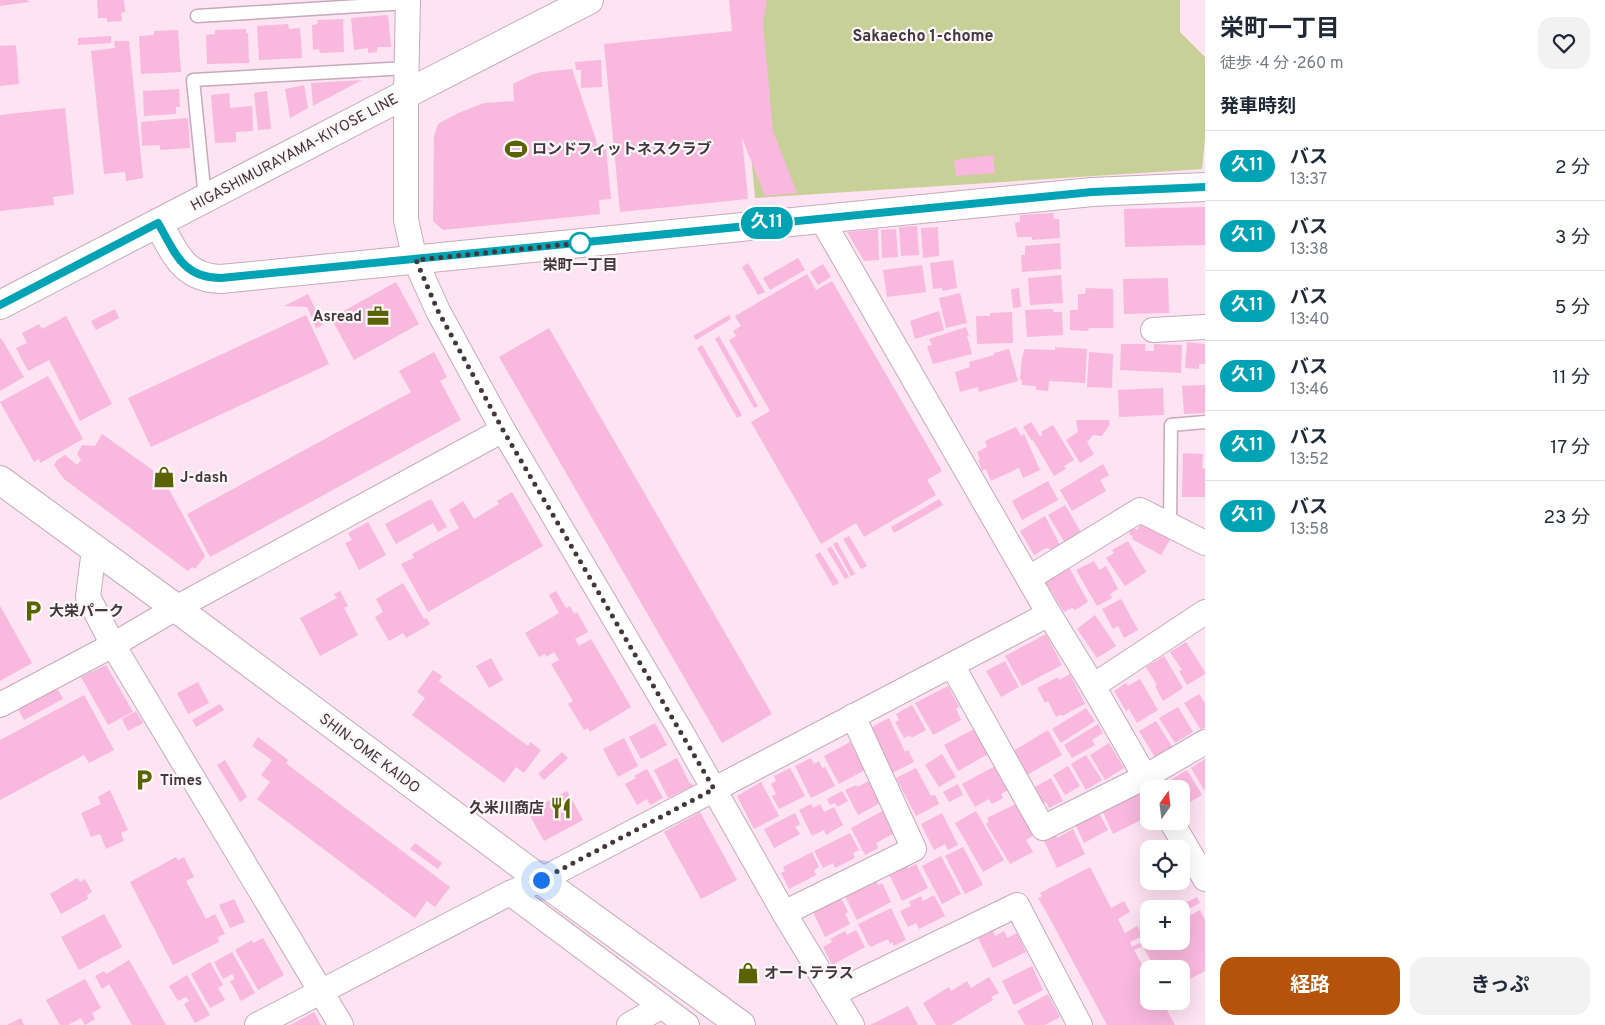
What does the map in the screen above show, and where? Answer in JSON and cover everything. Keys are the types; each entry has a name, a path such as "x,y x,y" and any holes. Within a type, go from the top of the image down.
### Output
{"main road":[{"name":"HIGASHIMURAYAMA-KIYOSE LINE","path":"0,305 206,198 406,81 589,0"},
{"path":"158,223 180,262 196,274 208,278 416,260 1092,192 1205,187"},
{"name":"SHIN-OME KAIDO","path":"0,480 176,608 541,880 741,1025"}],"street":[{"path":"408,1 406,220 416,260 438,311 503,430 714,789 784,913 852,1025"},
{"path":"821,218 1146,780"},
{"path":"1153,330 1205,327"},
{"path":"0,705 113,645 176,608 503,430"},
{"path":"1029,578 1140,510 1205,543"},
{"path":"1174,528 1205,529"},
{"path":"94,549 88,597 113,645 341,1025"},
{"path":"1093,686 1205,612"},
{"path":"257,1025 510,893 541,880 1049,614"},
{"path":"952,665 1043,828 1140,786"},
{"path":"784,913 914,849 853,716"},
{"path":"1152,780 1205,742"},
{"path":"1176,830 1205,879"},
{"path":"510,893 687,1025"},
{"path":"833,994 1017,905 1080,1025"},
{"path":"629,1025 662,1006"}],"lane":[{"path":"197,16 408,1"},
{"path":"206,198 193,80 406,81"},
{"path":"1174,528 1171,425 1205,422"}],"green space":[{"path":"737,0 1180,0 1180,32 1205,57 1205,139 1202,169 755,198"}],"building":[{"path":"0,0 28,0 29,2 0,6"},
{"path":"97,0 124,0 125,12 121,13 122,21 107,22 107,18 98,18"},
{"path":"729,0 767,0 763,23 773,131 797,193 765,196 742,138 748,199 620,212 604,44 732,31"},
{"path":"388,15 391,47 377,47 377,52 368,53 368,48 354,50 351,18"},
{"path":"343,19 344,52 320,53 319,49 313,50 312,25 318,24 317,20"},
{"path":"288,24 289,29 300,28 302,58 259,60 257,26"},
{"path":"246,29 246,33 248,33 249,63 207,64 206,35 215,34 215,30"},
{"path":"178,30 181,72 141,74 139,36 154,35 154,31"},
{"path":"111,36 111,43 78,45 78,38"},
{"path":"114,41 129,41 143,178 126,181 125,172 104,174 91,51 115,48"},
{"path":"16,45 19,84 0,86 0,46"},
{"path":"601,60 602,87 581,88 581,70 576,70 575,62"},
{"name":"ロンドフィットネスクラブ","path":"572,69 598,150 606,149 611,199 599,200 600,214 443,230 433,221 434,136 438,124 458,113 484,103 514,101 513,84 531,75 541,72"},
{"path":"362,80 313,106 311,83"},
{"path":"304,85 308,108 290,118 285,89"},
{"path":"179,89 180,107 176,107 176,114 144,116 143,91"},
{"path":"267,91 271,129 258,130 254,93"},
{"path":"229,93 230,108 252,106 253,131 236,132 236,142 215,143 211,95"},
{"path":"65,108 74,194 53,197 54,205 0,211 0,115"},
{"path":"188,118 190,148 160,150 160,145 142,146 141,122"},
{"path":"993,155 995,173 956,176 954,160"},
{"path":"1205,207 1205,245 1125,247 1124,209"},
{"path":"1053,213 1054,219 1059,219 1060,238 1032,240 1032,237 1017,237 1015,223 1020,222 1020,215"},
{"path":"917,226 919,255 901,256 899,227"},
{"path":"938,227 939,256 923,258 921,228"},
{"path":"878,229 879,260 864,261 847,232"},
{"path":"896,229 898,257 882,258 881,230"},
{"path":"1060,243 1061,269 1022,272 1021,255 1025,255 1025,246"},
{"path":"798,258 805,270 770,290 763,278"},
{"path":"953,260 957,288 943,291 942,288 933,289 930,263"},
{"path":"748,263 765,292 758,295 742,267"},
{"path":"823,264 831,277 818,285 810,272"},
{"path":"922,265 926,292 887,297 883,270"},
{"path":"807,274 816,290 832,281 942,471 927,480 936,495 864,537 856,523 821,544 751,422 770,411 729,340 736,336 733,331 741,326 735,316"},
{"path":"1061,275 1063,303 1030,305 1028,278"},
{"path":"1168,278 1169,313 1124,314 1123,279"},
{"path":"396,282 419,324 354,360 331,318"},
{"path":"1019,288 1021,307 1013,308 1011,289"},
{"path":"1086,288 1113,289 1113,328 1089,328 1088,331 1070,330 1070,310 1078,310 1078,294 1085,294"},
{"path":"960,293 967,323 946,328 939,298"},
{"path":"308,294 323,325 316,328 307,307 284,306"},
{"path":"115,309 119,318 96,330 91,321"},
{"path":"1053,309 1053,312 1062,312 1063,335 1027,337 1025,310"},
{"path":"939,311 944,330 915,339 910,321"},
{"path":"1012,312 1013,343 977,344 976,316 990,316 990,313"},
{"path":"306,315 329,364 151,447 128,398"},
{"path":"729,315 731,319 696,340 693,336"},
{"path":"66,316 112,404 80,421 49,360 28,371 16,348 27,343 22,333 39,324 42,329"},
{"path":"966,327 972,354 933,364 927,346 932,345 929,339"},
{"path":"549,328 772,714 722,743 499,357"},
{"path":"719,336 758,406 754,408 715,339"},
{"path":"0,339 24,377 0,391"},
{"path":"1187,342 1205,344 1205,364 1199,364 1199,369 1185,368"},
{"path":"1121,344 1145,344 1145,351 1154,351 1154,344 1182,345 1181,373 1120,370"},
{"path":"702,345 742,415 737,418 697,348"},
{"path":"1055,347 1087,349 1085,383 1049,381 1048,391 1036,390 1036,386 1022,385 1022,380 1020,380 1024,349 1055,350"},
{"path":"1009,349 1018,381 979,392 978,387 960,392 955,372 970,367 969,362"},
{"path":"434,352 447,377 440,381 461,420 210,557 187,514 411,392 399,371"},
{"path":"1089,352 1113,354 1112,388 1087,387"},
{"path":"48,376 83,439 40,463 39,459 34,462 0,402"},
{"path":"1205,385 1205,413 1184,414 1182,386"},
{"path":"1163,388 1164,415 1119,417 1118,390"},
{"path":"1076,420 1109,420 1110,424 1102,436 1093,435 1087,442 1094,454 1080,463 1066,440 1078,432"},
{"path":"1031,422 1040,436 1043,435 1041,432 1053,425 1074,460 1064,466 1066,469 1054,476 1033,440 1023,427"},
{"path":"1016,427 1021,436 1024,434 1040,470 1023,478 1019,468 991,481 986,469 982,471 977,452 987,447 985,441"},
{"path":"102,434 161,476 205,556 195,569 192,567 188,571 64,479 54,465 57,460 65,455 77,465 81,460 77,454 82,445 95,446"},
{"path":"1183,453 1203,454 1202,468 1205,469 1205,497 1182,497"},
{"path":"1103,464 1109,475 1100,480 1106,491 1072,511 1060,490"},
{"path":"1048,481 1058,500 1022,520 1012,501"},
{"path":"512,492 543,546 428,612 401,564 414,558 412,554 459,528 449,510 463,501 474,519 499,504 497,501"},
{"path":"431,499 447,527 438,532 433,523 396,544 385,524"},
{"path":"939,499 943,505 894,533 891,527"},
{"path":"1065,505 1082,534 1065,543 1048,515"},
{"path":"1045,516 1060,545 1053,550 1046,548 1034,555 1020,531"},
{"path":"368,522 386,555 359,570 345,543 352,540 348,533"},
{"path":"1142,522 1171,538 1161,555 1132,539 1133,536 1129,534 1132,527 1137,530"},
{"path":"849,536 867,566 861,569 843,539"},
{"path":"1128,541 1146,572 1125,586 1106,558 1114,553 1112,550"},
{"path":"837,542 855,574 851,576 833,544"},
{"path":"831,546 849,577 845,579 827,549"},
{"path":"820,552 839,583 833,586 815,555"},
{"path":"1094,561 1099,570 1106,566 1118,589 1110,594 1112,598 1097,606 1076,570"},
{"path":"1069,567 1088,602 1075,610 1072,608 1064,612 1044,580"},
{"path":"403,583 424,619 426,618 430,624 406,638 403,633 389,641 375,617 383,612 376,599"},
{"path":"340,591 348,606 344,608 358,635 320,656 300,618 337,598 334,594"},
{"path":"556,591 566,608 570,606 574,614 577,612 588,632 575,639 579,646 591,639 631,707 590,732 588,728 584,730 568,704 573,701 551,664 559,660 554,652 546,657 545,654 539,657 525,633 559,613 549,595"},
{"path":"1121,599 1138,630 1124,638 1118,626 1113,629 1102,609"},
{"path":"0,606 32,663 0,681"},
{"path":"1095,615 1116,646 1097,658 1077,629"},
{"path":"1046,634 1062,665 1022,686 1005,656"},
{"path":"1186,642 1205,672 1205,674 1187,685 1179,671 1182,670 1170,652"},
{"path":"1164,656 1183,688 1163,701 1155,686 1157,685 1146,667"},
{"path":"491,658 503,680 489,688 476,666"},
{"path":"1005,661 1019,687 1001,697 986,671"},
{"path":"106,665 133,712 108,725 81,677"},
{"path":"433,670 442,676 439,681 528,746 530,742 541,750 524,773 516,767 504,783 412,715 425,698 417,692"},
{"path":"1070,674 1085,704 1062,716 1061,714 1056,717 1048,701 1045,703 1037,688 1058,677 1059,680"},
{"path":"1140,679 1158,710 1137,723 1129,709 1126,711 1114,691 1126,683 1128,686"},
{"path":"198,682 209,703 188,714 177,693"},
{"path":"948,686 959,707 956,709 961,720 933,735 915,703"},
{"path":"57,688 63,699 24,720 18,709"},
{"path":"1199,694 1205,703 1205,727 1201,730 1184,703"},
{"path":"84,695 114,750 89,763 84,755 0,800 0,740"},
{"path":"220,704 224,710 196,727 192,720"},
{"path":"912,705 926,730 911,738 910,735 904,738 895,722 899,720 896,714"},
{"path":"1178,707 1193,732 1175,743 1159,718"},
{"path":"1086,708 1095,721 1061,743 1052,729"},
{"path":"136,711 143,723 128,731 122,719"},
{"path":"889,718 905,752 908,750 914,762 890,774 868,729"},
{"path":"1156,721 1173,748 1156,759 1139,731"},
{"path":"655,723 667,745 641,759 629,737"},
{"path":"1098,724 1103,733 1092,740 1095,745 1072,758 1064,745"},
{"path":"974,729 988,754 958,771 944,745"},
{"path":"1048,730 1062,755 1027,775 1013,751"},
{"path":"258,737 288,760 286,763 296,771 450,887 435,907 427,901 415,918 257,799 270,782 261,775 272,760 252,746"},
{"path":"624,738 638,766 618,777 603,749"},
{"path":"850,742 865,770 839,784 824,756"},
{"path":"1109,743 1124,768 1105,780 1090,755"},
{"path":"562,752 568,758 544,780 538,774"},
{"path":"942,754 956,777 939,787 925,765"},
{"path":"1086,755 1102,780 1086,790 1071,764"},
{"path":"677,758 690,784 692,783 693,786 668,798 654,770"},
{"path":"811,758 814,764 819,761 822,768 825,767 835,786 811,798 795,766"},
{"path":"1205,759 1205,790 1204,790 1191,768"},
{"path":"225,760 247,797 240,802 217,765"},
{"path":"995,766 1008,790 1001,794 1003,798 992,804 989,799 975,807 962,784"},
{"path":"1068,766 1080,786 1065,795 1053,775"},
{"path":"790,768 805,796 779,809 772,796 776,794 771,784 776,781 774,776"},
{"path":"916,768 931,796 935,795 939,804 916,816 896,778"},
{"path":"647,769 663,798 650,805 647,799 637,805 625,784 636,778 634,776"},
{"path":"1187,770 1202,795 1190,802 1190,780 1172,779"},
{"path":"1051,778 1063,801 1049,808 1046,802 1042,804 1033,788"},
{"path":"871,780 882,802 858,815 845,790 856,785 857,787"},
{"path":"761,782 779,816 754,829 737,796"},
{"path":"958,784 963,795 949,802 943,792"},
{"path":"110,790 128,830 121,833 124,841 106,849 100,834 91,837 81,813 101,804 98,797"},
{"path":"567,791 583,820 544,841 528,812"},
{"path":"842,791 848,801 837,807 835,803 830,805 827,799"},
{"path":"1138,792 1140,796 1140,820 1113,834 1102,810"},
{"path":"1018,803 1036,834 1026,840 1033,852 1010,864 986,824 989,822 987,818"},
{"path":"811,804 813,808 820,804 824,812 834,807 843,825 826,835 824,830 812,836 799,810"},
{"path":"886,809 898,831 876,843 878,848 865,855 851,828"},
{"path":"976,811 1004,860 983,872 955,823"},
{"path":"700,812 737,880 701,899 664,832"},
{"path":"795,813 800,824 795,827 800,834 774,848 764,829"},
{"path":"942,813 958,845 948,850 945,844 934,850 921,824"},
{"path":"1099,813 1108,830 1084,843 1075,824"},
{"path":"1073,829 1085,854 1057,868 1044,841 1056,835 1057,838"},
{"path":"850,833 859,850 853,853 855,858 835,868 833,863 823,868 814,851"},
{"path":"415,843 442,863 438,869 410,849"},
{"path":"963,847 983,885 965,894 945,856"},
{"path":"812,852 819,867 814,870 816,875 789,889 781,873 785,871 783,867"},
{"path":"941,856 961,894 942,904 922,866"},
{"path":"176,857 178,860 184,857 194,877 186,881 206,919 215,914 225,934 218,937 219,942 173,965 130,882"},
{"path":"906,863 908,868 916,864 928,888 902,901 888,872"},
{"path":"1090,867 1111,908 1124,901 1130,912 1118,919 1125,933 1137,926 1140,931 1140,937 1130,942 1132,947 1140,943 1140,947 1134,950 1140,961 1140,1010 1167,1010 1175,1025 1107,1025 1038,898 1042,896 1040,893"},
{"path":"77,878 80,882 85,879 92,892 87,895 88,899 61,914 50,894"},
{"path":"875,878 878,885 882,883 891,902 857,920 844,894"},
{"path":"934,895 945,916 919,929 916,923 908,927 900,911 911,906 909,902 921,896 923,901"},
{"path":"840,896 848,912 845,914 850,924 825,937 812,910"},
{"path":"1197,897 1200,903 1190,908 1190,900"},
{"path":"234,899 245,922 230,928 219,905"},
{"path":"891,908 906,940 894,946 892,942 890,944 888,939 871,947 869,946 858,924"},
{"path":"1200,910 1205,920 1205,971 1190,979 1190,960 1150,960 1145,950 1190,950 1190,915"},
{"path":"104,914 122,947 79,970 61,937"},
{"path":"856,930 865,947 832,965 823,947 832,942 830,939 845,931 847,935"},
{"path":"993,931 995,936 1004,931 1007,938 1017,933 1026,952 993,968 978,938"},
{"path":"263,938 284,975 258,990 235,950 252,940 253,943"},
{"path":"232,952 255,993 241,1001 230,981 235,979 232,974 223,979 214,962"},
{"path":"129,960 166,1025 132,1025 109,984 102,989 95,976 104,971 106,974"},
{"path":"210,962 223,985 218,988 225,1000 210,1008 191,974"},
{"path":"1032,966 1043,990 1014,1005 1002,981"},
{"path":"187,975 210,1015 195,1023 184,1004 189,1001 186,997 178,1001 169,986"},
{"path":"989,977 999,993 991,997 993,1000 951,1025 936,1025 923,1003 949,987 951,991 967,981 971,988"},
{"path":"85,979 101,1008 92,1013 95,1019 85,1025 81,1018 68,1025 60,1025 46,1000"},
{"path":"1048,994 1060,1017 1045,1025 1025,1025 1017,1011"},
{"path":"908,1006 918,1025 870,1025"},
{"path":"314,1012 321,1025 290,1025"},
{"path":"21,1018 24,1025 7,1025"}],"bus line":[{"name":"久11","path":"0,305 158,223 185,268 208,278 221,278 1092,192 1205,187"}],"place":[{"name":"ロンドフィットネスクラブ","path":"516,149"},
{"name":"栄町一丁目","path":"580,243"},
{"name":"Asread","path":"378,316"},
{"name":"J-dash","path":"164,477"},
{"name":"大栄パーク","path":"33,611"},
{"name":"Times","path":"144,780"},
{"name":"久米川商店","path":"561,808"},
{"name":"オートテラス","path":"748,973"}],"district":[{"name":"Sakaecho 1-chome","path":"923,35"}],"route":[{"path":"541,880 714,789 503,430 438,311 416,260 580,243"}]}
